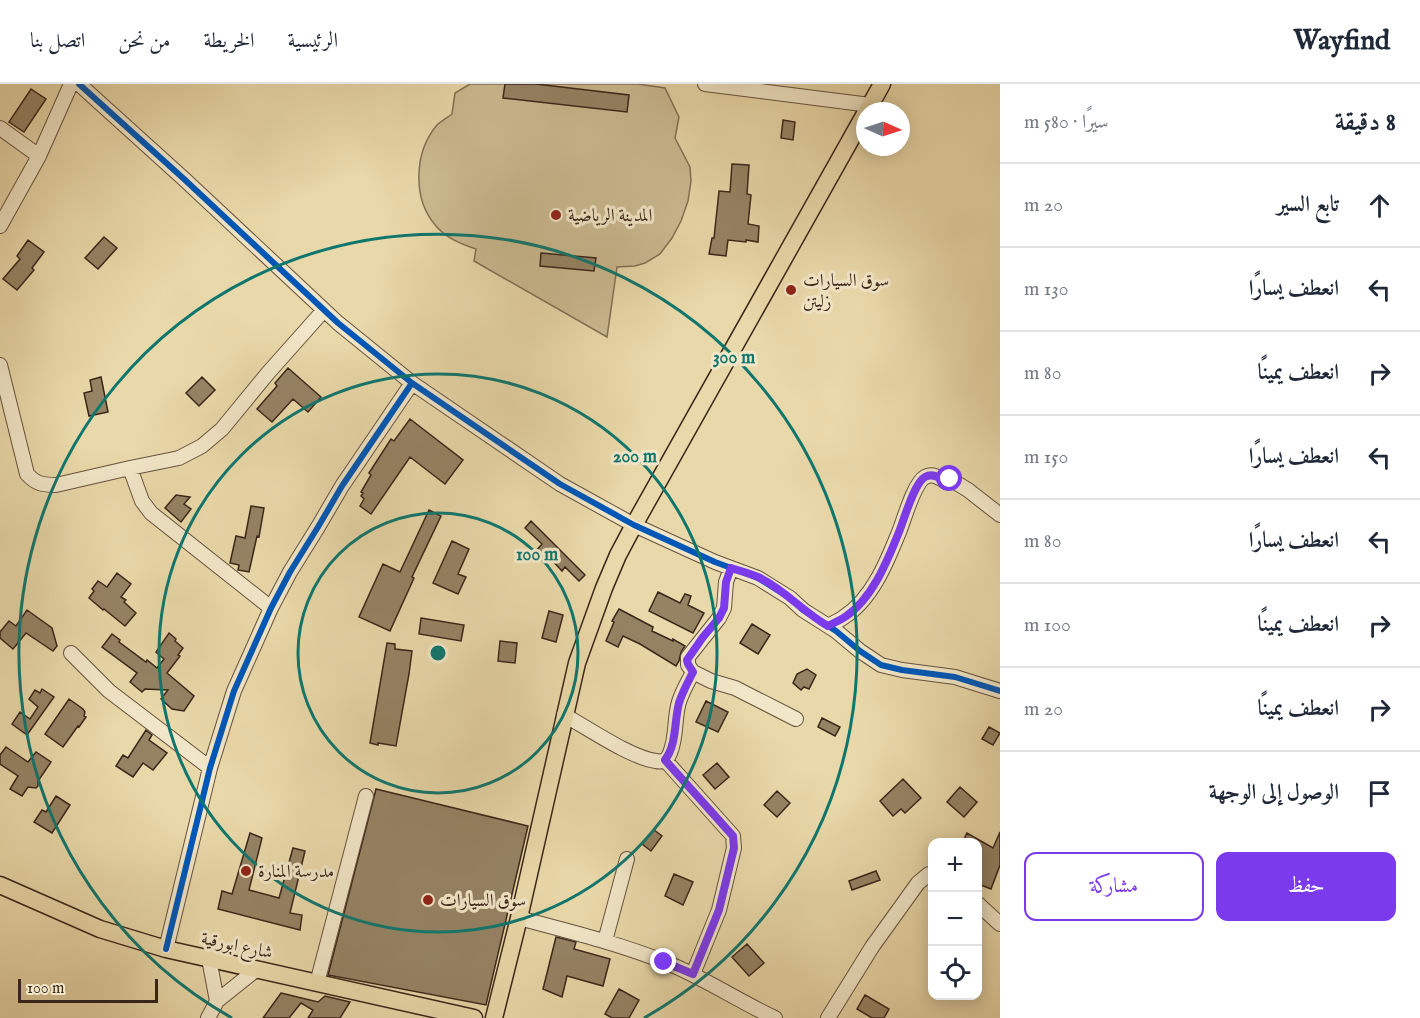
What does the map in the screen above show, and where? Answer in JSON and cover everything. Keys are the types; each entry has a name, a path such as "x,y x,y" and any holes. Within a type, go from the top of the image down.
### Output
{"main road":[{"path":"872,102 882,84"},
{"path":"494,1018 577,663 600,599 633,525 856,130"},
{"name":"شارع ابورقية","path":"0,885 100,929 165,949 474,1018"}],"street":[{"path":"0,226 39,156 71,84"},
{"path":"79,84 324,310 412,383 560,484 633,525 758,578 881,665 955,677 1000,691"},
{"path":"705,84 856,108"},
{"path":"0,128 39,156"},
{"path":"0,365 27,474 33,481 45,485 56,484 179,459 202,446 222,429 324,310"},
{"path":"165,949 210,768 234,692 271,608 290,572 342,486 412,383"},
{"path":"130,468 142,501 151,513 271,608"},
{"path":"828,626 853,610 874,584 898,534 915,490 925,477 933,475 946,482 950,479 1000,515"},
{"path":"731,568 726,582 724,608 719,618 688,657 688,664 693,672 711,681 735,688 796,719"},
{"path":"71,653 109,691 210,768"},
{"path":"564,715 633,753 658,762 665,760 673,742 679,702 693,672"},
{"path":"665,760 733,836 734,841 719,910 693,974"},
{"path":"317,982 366,796"},
{"path":"605,941 627,859"},
{"path":"828,1018 872,947 918,883 928,875"},
{"path":"982,908 1000,924"},
{"path":"519,918 605,941 664,962 693,974 776,1018"},
{"path":"209,959 217,1001"},
{"path":"208,1018 217,1001 257,969"}],"shaded area":[{"name":"المدينة الرياضية","path":"470,84 638,84 665,88 679,117 675,138 690,167 691,181 688,201 681,221 660,254 645,263 617,267 607,337 474,261 476,249 444,234 428,215 423,203 419,176 424,148 437,125 452,114 455,93"}],"building":[{"path":"505,84 536,84 629,95 627,112 503,98"},
{"path":"31,89 46,99 24,132 9,122"},
{"path":"783,120 795,122 793,140 781,138"},
{"path":"732,164 749,165 747,194 751,195 748,224 759,226 758,242 728,240 726,256 709,254 712,238 714,238 719,191 730,192"},
{"path":"104,237 117,248 98,269 85,258"},
{"path":"28,240 44,252 32,268 34,270 17,290 3,279 20,259 17,256"},
{"path":"541,253 596,258 594,271 540,266"},
{"path":"288,368 321,397 308,412 293,399 272,422 257,409 277,386 275,383"},
{"path":"101,377 108,412 89,416 84,393 92,391 90,380"},
{"path":"202,377 215,390 199,406 186,393"},
{"path":"410,419 463,460 445,484 410,457 371,514 360,506 364,499 361,492 371,475 369,473 391,439 394,441"},
{"path":"176,495 190,497 184,504 191,509 181,522 165,508"},
{"path":"251,506 264,508 249,572 238,570 239,565 230,563 236,536 245,538"},
{"path":"429,510 441,516 390,631 359,617 383,564 400,572"},
{"path":"531,521 585,575 579,581 565,567 562,571 550,558 546,562 535,552 542,544 525,528"},
{"path":"452,541 469,549 458,574 466,577 458,594 433,583"},
{"path":"117,573 131,584 121,597 136,613 125,626 89,598 98,581 107,587"},
{"path":"658,592 680,603 685,594 691,596 688,605 704,613 693,633 649,611"},
{"path":"619,609 653,627 652,631 685,646 676,666 623,636 618,647 606,641 614,622 612,621"},
{"path":"27,610 52,628 57,646 53,651 26,633 13,649 0,638 0,632 9,621 16,626"},
{"path":"549,611 563,615 556,642 542,638"},
{"path":"421,618 464,625 461,641 419,634"},
{"path":"752,624 770,635 758,654 740,643"},
{"path":"169,633 183,648 167,673 194,696 184,711 172,709 161,699 168,690 145,689 142,692 130,682 137,673 102,647 112,634 120,640 119,642 157,668 164,659 156,652"},
{"path":"500,641 517,643 515,663 498,661"},
{"path":"387,643 395,644 395,649 412,651 396,746 370,743"},
{"path":"807,669 816,675 809,689 804,687 801,690 793,683 797,674"},
{"path":"42,689 54,697 27,735 12,724 20,712 30,719 38,707 29,699 35,690 40,693"},
{"path":"69,699 83,709 86,717 63,747 45,734"},
{"path":"706,701 728,712 718,732 696,722"},
{"path":"822,718 840,727 835,736 818,727"},
{"path":"989,727 1000,733 993,745 982,739"},
{"path":"146,730 152,735 149,740 167,753 153,770 143,763 133,777 116,766 123,755 128,758"},
{"path":"6,747 28,762 36,752 51,762 38,781 38,786 28,787 22,796 10,789 18,776 0,764 0,755"},
{"path":"717,763 729,777 715,789 703,775"},
{"path":"903,779 921,798 905,813 901,809 893,816 880,801"},
{"path":"960,787 977,802 964,817 947,802"},
{"name":"سوق السيارات","path":"376,789 528,826 486,1005 328,975"},
{"path":"777,791 790,803 777,817 764,805"},
{"path":"56,796 70,805 52,833 34,822 42,810 46,812"},
{"path":"654,830 662,836 651,851 642,844"},
{"path":"1000,832 1000,865 991,889 982,886 982,842 993,848"},
{"name":"مدرسة المنارة","path":"250,833 262,838 249,890 279,898 293,848 305,851 290,913 302,915 300,930 218,909 222,891 232,894"},
{"path":"967,833 976,838 964,838"},
{"path":"876,871 880,880 852,890 849,881"},
{"path":"674,874 693,882 683,905 665,896"},
{"path":"556,937 576,942 574,949 610,959 603,986 567,976 562,997 543,989"},
{"path":"747,944 764,963 749,976 732,957"},
{"path":"619,989 639,1000 629,1018 612,1018 605,1014"},
{"path":"281,993 318,1002 325,996 350,1002 340,1018 308,1018 313,1010 301,1003 289,1018 263,1018"},
{"path":"865,995 889,1009 884,1018 872,1018 857,1009"}],"cycle path":[{"path":"79,84 338,323 412,383 560,484 634,525 715,562 758,578 790,598 803,610 836,631 881,665 955,677 1000,691"},
{"path":"166,949 210,768 234,691 271,608 290,572 342,486 412,383"}],"place":[{"name":"المدينة الرياضية","path":"556,215"},
{"name":"سوق السيارات زليتن","path":"791,290"},
{"name":"مدرسة المنارة","path":"246,871"},
{"name":"سوق السيارات","path":"428,900"}],"route":[{"path":"664,962 693,974 719,910 734,848 733,836 665,760 673,742 679,702 693,672 688,664 688,657 719,618 724,608 726,582 731,568 758,578 775,588 828,626 853,610 874,584 921,481 933,475 946,482 950,479"}]}
